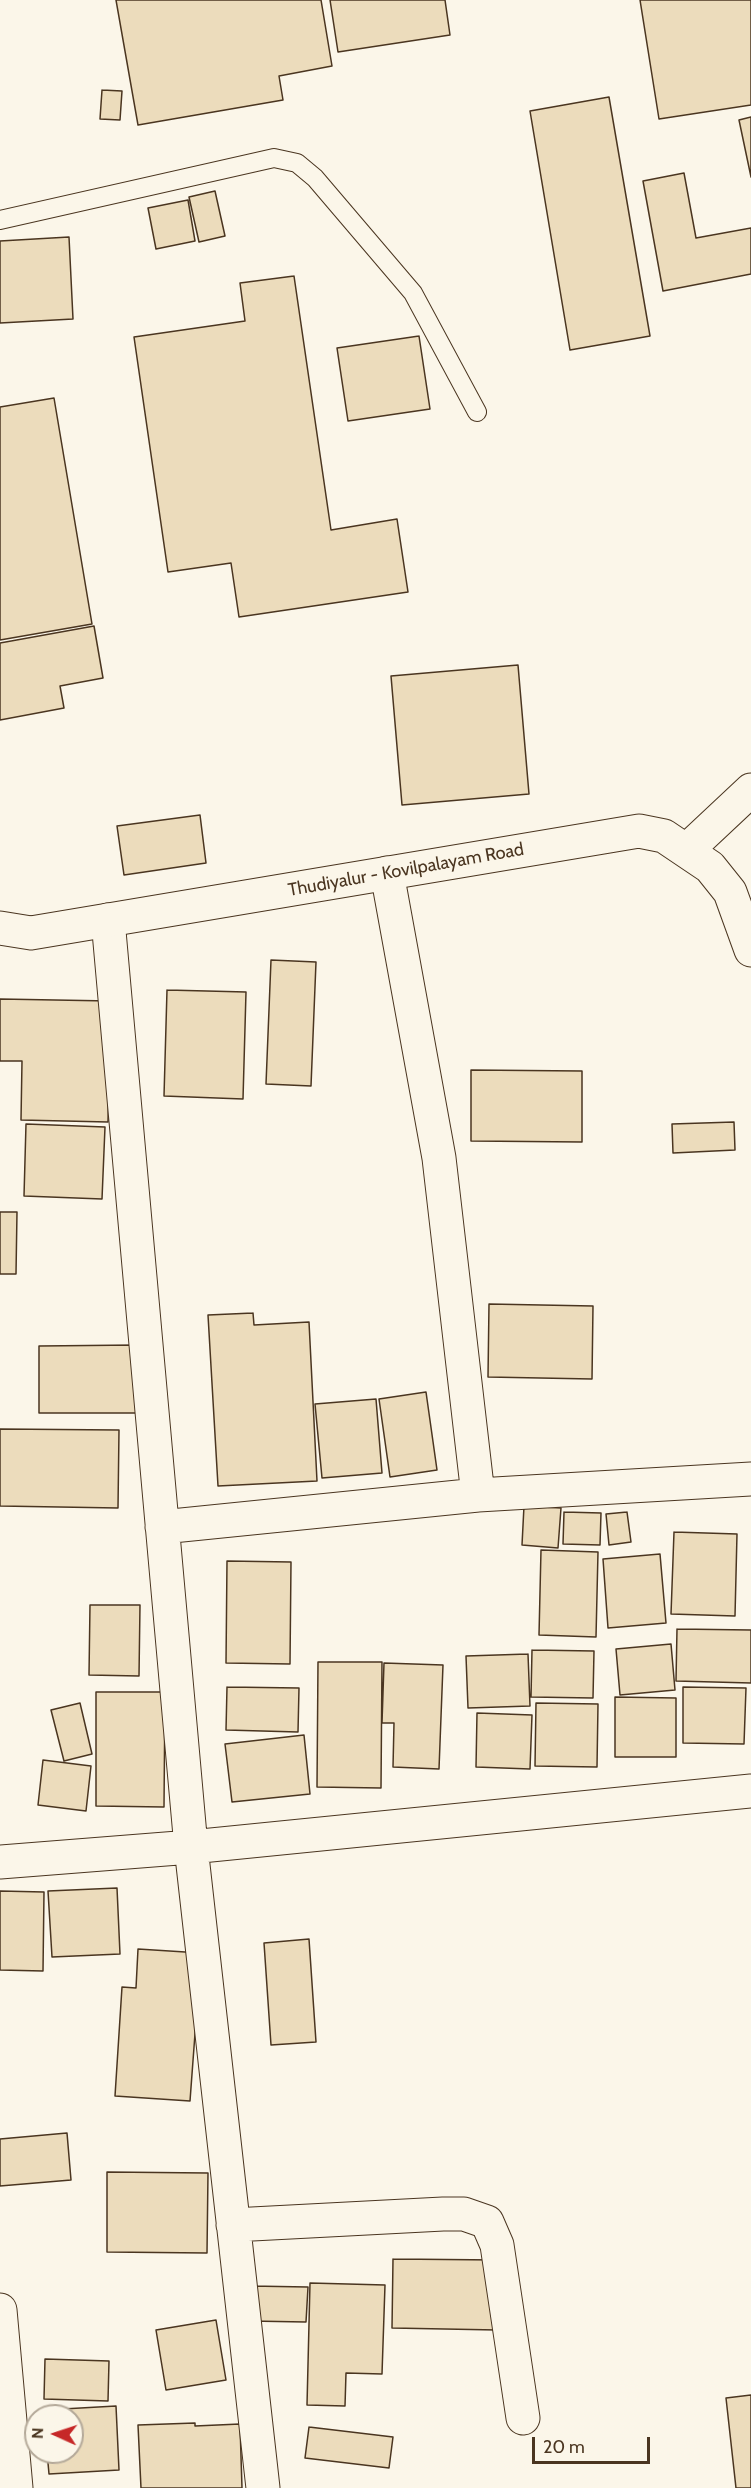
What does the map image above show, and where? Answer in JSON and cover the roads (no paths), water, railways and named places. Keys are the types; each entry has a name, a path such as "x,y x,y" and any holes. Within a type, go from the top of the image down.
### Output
{"street":[{"path":"687,850 751,790"},
{"name":"Thudiyalur - Kovilpalayam Road","path":"10,933 108,921 639,831 664,836 710,867 730,892 751,950"},
{"path":"387,873 438,1158 477,1495"},
{"path":"108,921 191,1847 263,2488"},
{"path":"162,1527 477,1495 751,1479"},
{"path":"0,1862 191,1847 751,1791"},
{"path":"233,2225 443,2214 464,2214 487,2223 497,2245 523,2418"},
{"path":"0,2310 16,2488"}],"lane":[{"path":"0,220 274,158 297,164 315,178 413,293 477,412"}]}
